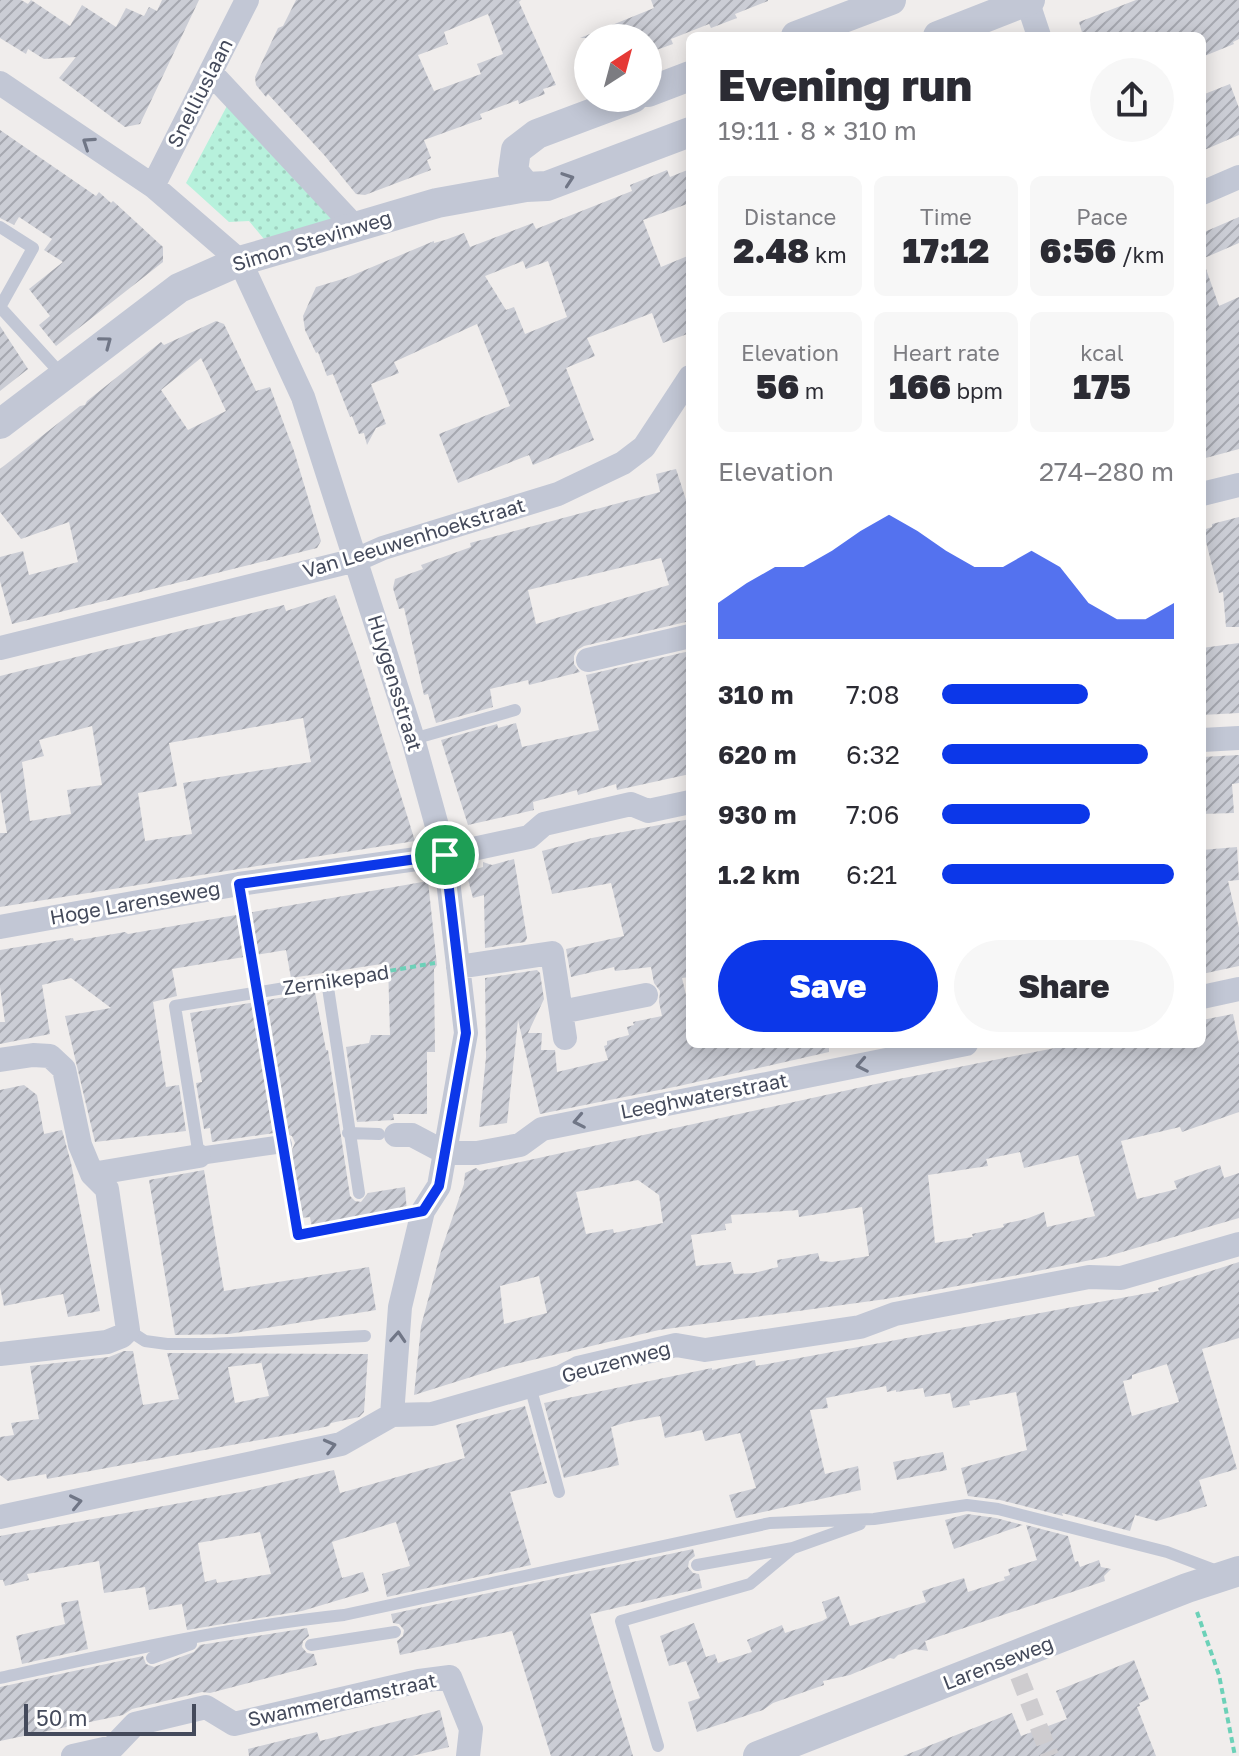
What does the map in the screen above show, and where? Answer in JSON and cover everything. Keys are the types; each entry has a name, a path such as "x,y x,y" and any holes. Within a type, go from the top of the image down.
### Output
{"street":[{"name":"Snelliuslaan","path":"153,186 247,0"},
{"path":"807,32 891,0"},
{"path":"948,32 1028,0 1038,32"},
{"path":"212,74 355,227"},
{"path":"662,87 686,78"},
{"name":"Huygensstraat","path":"0,83 153,186 240,261 303,397 413,739 445,855 466,1033 439,1186 423,1211 400,1307 392,1415"},
{"path":"526,187 513,171 516,150 537,134 596,112"},
{"name":"Simon Stevinweg","path":"0,424 179,288 240,261 437,203 547,186 686,134"},
{"path":"1206,191 1239,177"},
{"name":"Van Leeuwenhoekstraat","path":"0,648 356,560 383,548 558,494 623,463 644,447 686,383"},
{"path":"1206,493 1239,485"},
{"path":"588,660 686,637"},
{"path":"1206,740 1239,738"},
{"name":"Hoge Larenseweg","path":"0,927 239,884 445,855 529,837 544,824 631,804 648,811 686,803"},
{"path":"458,963 552,953 565,1038"},
{"path":"1206,996 1239,989"},
{"path":"561,1012 646,995"},
{"name":"Leeghwaterstraat","path":"446,1153 477,1153 520,1145 542,1129 946,1048"},
{"path":"0,1060 50,1056 64,1069 80,1145 92,1174 107,1189 128,1330 107,1342 0,1354"},
{"path":"388,1134 412,1135 446,1153"},
{"path":"92,1174 283,1144"},
{"name":"Geuzenweg","path":"0,1517 341,1444 392,1415 432,1414 561,1377 578,1368 676,1345 705,1350 860,1327 895,1314 1089,1277 1121,1278 1239,1244"},
{"name":"Larenseweg","path":"760,1755 1187,1588 1233,1573"},
{"name":"Swammerdamstraat","path":"73,1756 113,1747 135,1724 206,1707 234,1724 419,1681 450,1677 471,1729 468,1756"}],"lane":[{"path":"0,227 33,248 0,307 62,375"},
{"path":"413,739 515,710"},
{"path":"327,981 359,1193"},
{"name":"Zernikepad","path":"199,1156 175,1006 327,981"},
{"path":"348,1133 388,1134"},
{"path":"128,1330 145,1341 167,1344 365,1336"},
{"path":"530,1386 559,1492"},
{"path":"0,1678 149,1645 291,1620 344,1615 770,1523 874,1519 967,1505 998,1509 1167,1552 1233,1573"},
{"path":"697,1565 793,1548 874,1519"},
{"path":"658,1746 621,1621 750,1584 793,1548"},
{"path":"344,1615 348,1640"},
{"path":"152,1658 224,1632"},
{"path":"311,1645 395,1632"}],"path":[{"path":"239,884 298,1235 423,1211"},
{"name":"Zernikepad","path":"327,981 458,963"},
{"path":"1187,1588 1219,1675 1235,1756"}],"green space":[{"path":"228,104 336,218 264,239 249,221 229,222 186,183"}],"building":[{"path":"0,0 21,0 28,4 31,0 70,26 82,5 116,27 126,8 144,16 149,7 157,11 162,0 199,0 140,124 125,127 59,78 76,57 44,59 28,49 26,54 0,38"},
{"path":"296,0 521,0 519,2 556,85 543,89 545,94 480,114 482,119 424,140 431,158 427,160 431,170 365,195 356,194 325,156 256,85 255,77 278,28 283,26","holes":["488,14 503,54 477,64 481,74 434,91 418,55 448,44 444,32"]},
{"path":"651,0 768,0 735,14 737,18 711,28 709,24 686,32 671,39 673,44 662,48 662,24 615,24 654,8"},
{"path":"1136,0 1239,0 1239,39 1206,55 1206,32 1082,32 1079,22"},
{"path":"1230,84 1239,108 1239,135 1206,149 1206,93"},
{"path":"0,130 96,196 99,192 111,203 113,201 163,247 163,262 56,346 39,325 50,316 29,289 63,262 44,250 52,239 19,217 14,225 0,218"},
{"path":"667,170 670,177 686,171 686,204 643,220 661,267 686,257 686,334 663,343 652,313 587,338 595,356 566,368 594,440 533,465 529,455 458,483 439,434 510,406 477,324 394,362 399,373 371,384 386,424 376,428 367,445 364,433 359,434 350,417 333,374 327,376 305,330 303,316 316,287 346,278 434,241 464,233 470,247 533,223 536,229 632,191 630,185","holes":["523,261 526,269 548,261 567,317 525,334 514,307 506,310 485,276"]},
{"path":"1239,217 1239,243 1206,257 1206,231"},
{"path":"1206,269 1219,306 1239,297 1239,449 1206,458"},
{"path":"216,321 224,324 256,391 270,387 294,451 321,541 317,548 12,624 0,581 0,557 23,551 29,575 78,562 69,522 21,539 0,512 0,469 161,342 164,345","holes":["201,358 226,411 188,430 161,390"]},
{"path":"0,326 28,369 0,391"},
{"path":"676,469 686,500 686,622 584,646 574,656 574,664 580,672 529,685 528,680 490,689 493,707 436,723 428,694 424,695 404,608 399,609 393,588 395,579 423,569 421,565 471,547 470,543 660,492 656,474","holes":["661,558 669,585 536,624 528,590"]},
{"path":"1239,517 1239,627 1226,627 1223,592 1219,593 1206,542 1206,529 1212,524"},
{"path":"335,595 415,841 0,907 0,833 7,833 0,791 0,676 284,605 286,611","holes":["303,718 311,762 183,783 192,834 145,841 138,793 177,786 169,743","92,726 102,785 67,790 71,814 30,821 22,762 44,756 39,740"]},
{"path":"1239,643 1239,713 1206,715 1206,647"},
{"path":"686,652 686,775 617,790 616,784 578,795 577,790 533,802 534,810 468,825 441,740 497,724 498,728 516,723 522,747 599,730 586,675"},
{"path":"1239,755 1239,783 1232,784 1234,813 1206,814 1206,757"},
{"path":"686,820 686,978 682,978 686,995 686,1048 829,1048 829,1052 540,1114 518,1020 507,1123 479,1127 486,1057 485,978 537,970 540,973 544,999 528,1033 542,1033 541,1050 555,1050 557,1072 608,1060 604,1046 607,1041 629,1035 627,1027 634,1025 633,1022 662,1016 660,991 654,983 651,967 615,971 614,967 571,977 566,949 624,936 611,883 552,894 542,851"},
{"path":"1237,847 1239,880 1228,881 1239,928 1239,966 1206,973 1206,850"},
{"path":"514,859 527,938 525,942 485,948 484,895 473,898 466,872 483,867 483,862 492,865"},
{"path":"428,881 437,965 434,969 435,1052 427,1052 427,1114 393,1114 394,1120 357,1122 346,1047 369,1043 371,1035 390,1035 388,963 291,978 286,950 172,969 177,996 153,1002 166,1087 179,1085 186,1131 95,1142 65,1016 111,1008 71,978 42,985 50,1034 0,1044 0,1022 5,1022 0,987 0,950 73,938 74,941 128,934"},
{"path":"315,992 328,1050 350,1196 361,1202 368,1193 405,1187 407,1212 312,1228 310,1217 301,1218 290,1154 295,1143 292,1136 281,1132 212,1142 210,1128 204,1129 196,1083 202,1082 190,1013"},
{"path":"1233,1014 1239,1043 1239,1112 1182,1132 1180,1127 1121,1141 1137,1199 1177,1189 1174,1181 1220,1165 1224,1178 1239,1173 1239,1218 1105,1257 1023,1274 886,1299 659,1330 503,1367 414,1395 421,1326 465,1173 476,1168 480,1171 1055,1048 1206,1048 1206,1019","holes":["1020,1152 1024,1168 1078,1155 1095,1216 1047,1227 1044,1212 1003,1224 1004,1227 972,1234 973,1237 935,1243 928,1175 988,1166 986,1159","638,1180 659,1195 663,1223 614,1233 613,1229 586,1234 576,1192","862,1207 869,1256 832,1262 820,1261 818,1253 777,1260 778,1267 754,1273 734,1274 731,1262 696,1266 691,1235 726,1230 725,1224 732,1223 731,1215 798,1210 799,1217","539,1276 547,1313 504,1324 500,1286"]},
{"path":"24,1085 37,1095 44,1134 62,1130 100,1311 68,1317 63,1294 4,1306 0,1287 0,1090"},
{"path":"204,1170 224,1291 369,1267 376,1310 229,1334 175,1335 149,1180"},
{"path":"1239,1262 1239,1338 1202,1349 1237,1469 1199,1480 1207,1506 1157,1521 1135,1515 1130,1531 1062,1513 1063,1516 1000,1500 968,1496 961,1468 1027,1450 1016,1392 969,1401 970,1405 953,1408 950,1393 925,1397 923,1388 887,1392 886,1386 826,1398 828,1408 810,1410 825,1474 858,1466 861,1490 736,1518 729,1495 756,1488 740,1433 705,1441 702,1430 665,1438 660,1416 628,1422 611,1427 619,1465 564,1478 544,1403 712,1368 755,1360 756,1366 1159,1291 1158,1288","holes":["1167,1364 1179,1402 1132,1416 1123,1381"]},
{"path":"133,1351 143,1405 179,1399 167,1353 368,1354 364,1412 359,1417 292,1434 47,1479 46,1474 8,1481 0,1475 0,1437 14,1435 11,1423 39,1419 30,1366 109,1357","holes":["261,1361 269,1396 235,1403 228,1367"]},
{"path":"525,1406 547,1483 510,1492 531,1565 387,1597 382,1574 410,1566 396,1522 332,1542 342,1578 363,1572 369,1591 302,1611 187,1630 182,1604 149,1610 145,1587 104,1593 99,1561 27,1574 29,1580 5,1586 0,1580 0,1536 246,1491 334,1470 340,1493 465,1458 456,1425","holes":["260,1532 271,1574 217,1583 216,1579 205,1582 198,1543"]},
{"path":"943,1452 947,1470 897,1480 893,1462"},
{"path":"967,1514 1023,1525 954,1549 945,1520"},
{"path":"1026,1525 1068,1536 1075,1562 1078,1561 1080,1567 1099,1560 1101,1567 1111,1569 1104,1576 1105,1581 925,1641 928,1651 915,1649 850,1675 823,1681 824,1685 773,1703 763,1710 697,1732 688,1702 700,1698 686,1661 669,1666 660,1636 694,1623 706,1657 715,1654 718,1663 752,1652 747,1640 782,1625 785,1633 822,1621 827,1618 822,1602 839,1596 850,1626 926,1602 922,1591 964,1578 968,1592 1005,1580 1004,1577 1010,1575 1008,1569 1037,1560"},
{"path":"693,1549 695,1556 688,1567 699,1574 702,1588 590,1614 633,1756 551,1756 512,1631 400,1655 397,1641 404,1630 393,1623 391,1614"},
{"path":"78,1600 88,1649 22,1664 16,1636 65,1624 61,1603"},
{"path":"307,1628 309,1636 302,1647 307,1653 314,1654 317,1665 210,1693 202,1692 132,1709 123,1715 0,1741 0,1687 143,1656 146,1664 154,1667 194,1652 200,1645"},
{"path":"1134,1660 1149,1699 1137,1707 1156,1756 903,1756 1012,1713 1021,1736 1067,1719 1056,1691"},
{"path":"440,1710 449,1747 412,1756 249,1756 248,1749 317,1732 320,1741"}],"tunnel":[{"path":"1019,1676 1050,1756"}],"route":[{"path":"445,855 466,1033 439,1186 423,1211 298,1235 239,884 445,855"}]}
